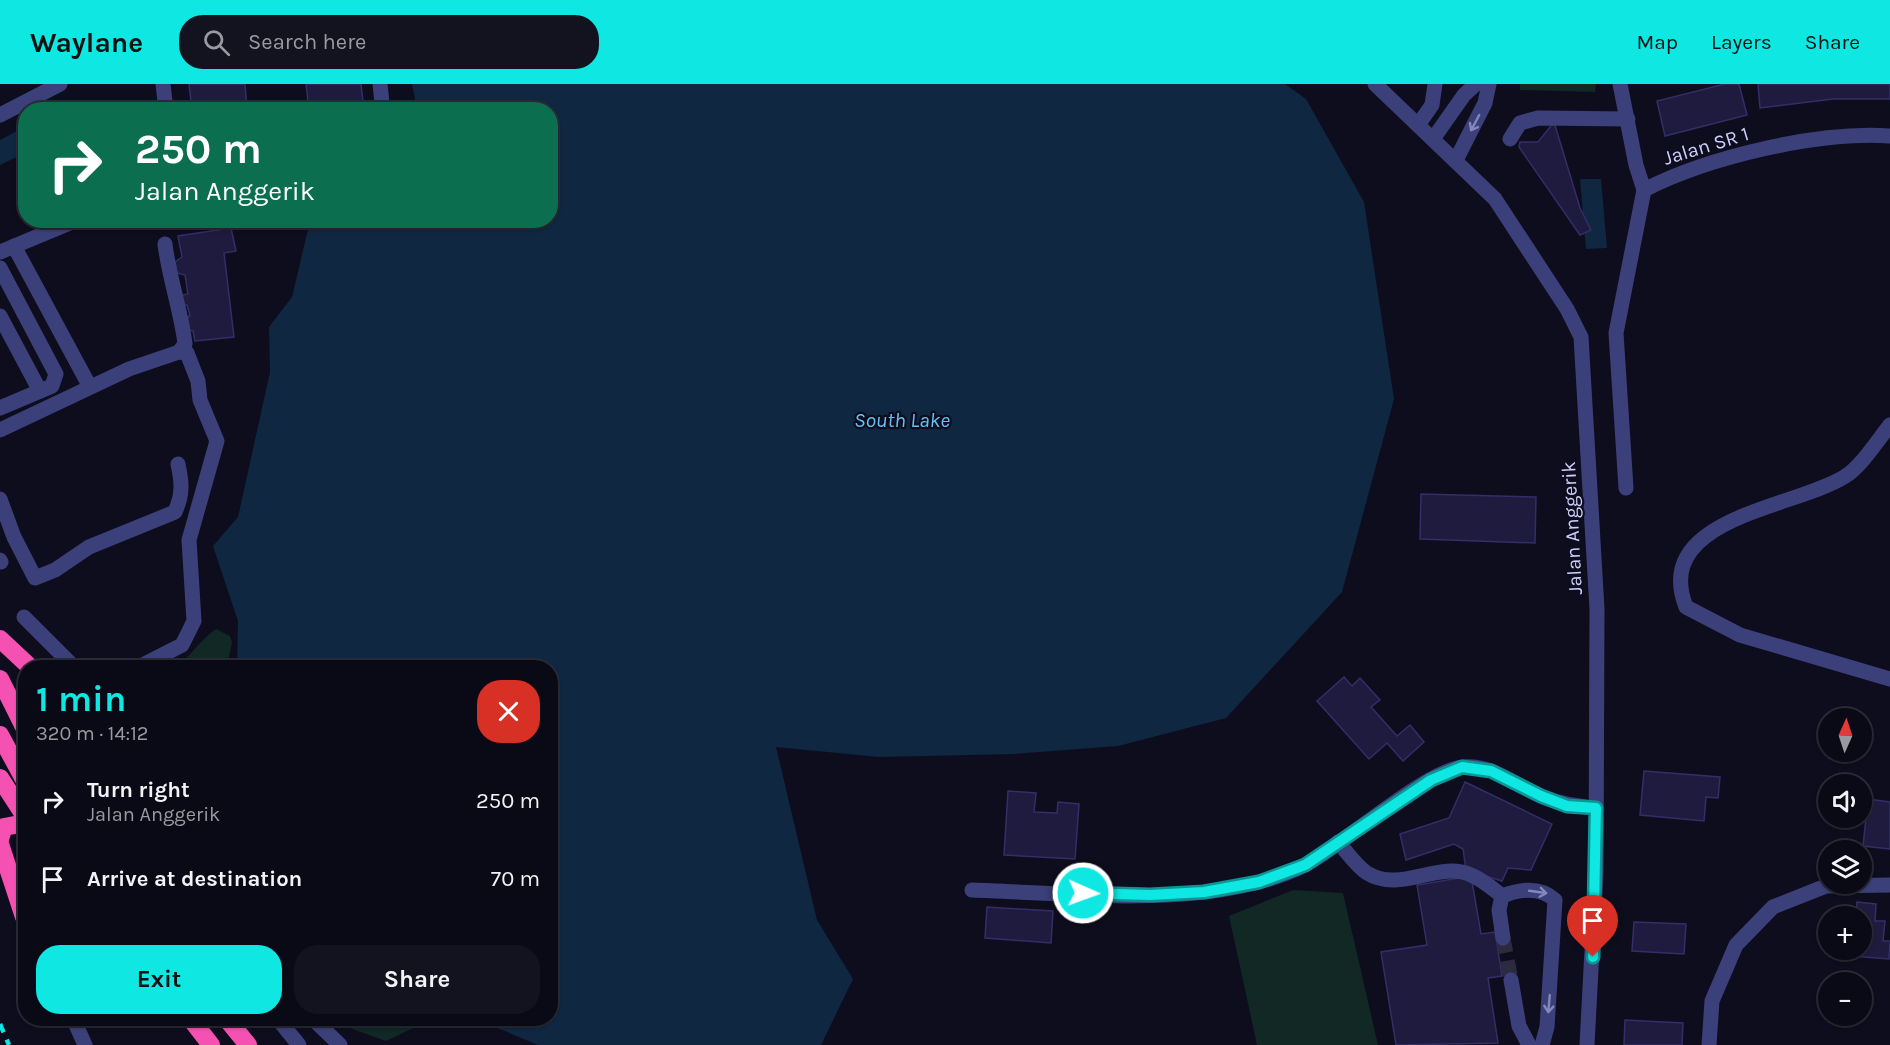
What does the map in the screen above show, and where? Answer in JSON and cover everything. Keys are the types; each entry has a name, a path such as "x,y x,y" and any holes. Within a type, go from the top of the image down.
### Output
{"highway":[{"path":"0,639 22,660"},
{"path":"0,679 18,715"},
{"path":"0,735 18,768"},
{"path":"0,778 18,806"},
{"path":"0,839 4,827 18,824"},
{"path":"0,844 18,898"},
{"path":"0,859 8,885 18,905"},
{"path":"196,1026 211,1045"},
{"path":"233,1026 248,1045"}],"street":[{"path":"25,102 60,84"},
{"path":"162,84 165,102"},
{"path":"380,84 382,102"},
{"name":"Jalan Anggerik","path":"1375,84 1494,199 1568,309 1581,338 1597,609 1596,874 1587,1045"},
{"path":"1418,125 1432,105 1435,84"},
{"path":"1433,139 1464,95 1476,84"},
{"path":"1456,160 1485,104 1489,84"},
{"name":"Jalan SR 1","path":"1620,84 1644,190 1670,177 1734,157 1863,135 1890,136"},
{"path":"0,115 18,106"},
{"path":"1510,139 1520,123 1538,118 1628,118"},
{"path":"1626,488 1616,333 1644,190"},
{"path":"58,228 7,249 90,387"},
{"path":"165,244 169,276 182,320 185,344 179,352"},
{"path":"0,268 56,370 55,382 40,391 2,403"},
{"path":"0,316 40,391"},
{"path":"0,430 129,369 179,352 187,353 198,381 200,400 217,441 189,540 194,621 182,645 153,660"},
{"path":"1890,425 1845,477 1719,526 1693,548 1681,567 1678,588 1686,607 1740,635 1890,679"},
{"path":"0,499 14,537 35,578 55,570 89,547 175,512 182,496 183,484 178,464"},
{"path":"24,616 67,660"},
{"path":"972,890 1150,895 1204,892 1259,882 1305,865 1431,780 1462,767 1491,771 1567,806 1596,808"},
{"path":"1338,842 1367,873 1384,879 1402,881 1442,872 1469,874 1489,885 1502,896"},
{"path":"1709,1045 1712,1001 1736,945 1773,907 1826,886 1890,885"},
{"path":"1502,896 1514,891 1535,890 1548,893 1555,900 1548,1016 1542,1045"},
{"path":"1502,896 1499,909 1503,938"},
{"path":"1510,980 1519,1026 1529,1045"},
{"path":"77,1026 85,1045"},
{"path":"284,1026 299,1045"},
{"path":"320,1026 340,1045"}],"green space":[{"path":"1520,84 1596,84 1595,92 1520,90"},
{"path":"216,629 230,636 232,642 228,660 184,660"},
{"path":"1293,890 1343,893 1378,1045 1257,1045 1229,916"},
{"path":"346,1026 418,1026 386,1041"}],"water":[{"name":"South Lake","path":"412,84 1285,84 1306,99 1364,202 1394,399 1342,592 1226,718 1118,746 1014,754 879,757 776,747 817,920 853,979 821,1045 538,1045 493,1026 558,1026 558,660 237,660 238,621 213,546 238,517 270,372 269,327 292,297 308,228 558,228 558,102 413,102 415,99"},
{"path":"18,132 18,156 0,165 0,140"},
{"path":"1580,179 1601,179 1607,248 1586,249"}],"building":[{"path":"189,84 245,84 246,102 191,102"},
{"path":"306,84 361,84 363,102 308,102"},
{"path":"1725,84 1739,84 1747,115 1665,136 1657,101"},
{"path":"1758,84 1890,84 1890,99 1833,99 1760,108"},
{"path":"1554,122 1580,208 1591,230 1580,235 1519,147 1520,142 1538,142"},
{"path":"231,228 236,251 224,253 234,337 195,341 193,331 187,330 186,320 190,315 187,305 172,307 169,297 188,294 185,275 177,273 175,262 182,257 178,236"},
{"path":"1421,494 1536,497 1535,543 1420,539"},
{"path":"1344,677 1352,686 1360,678 1380,700 1371,707 1397,736 1410,725 1424,742 1403,761 1387,743 1369,759 1317,701"},
{"path":"1644,771 1720,777 1718,798 1706,797 1704,821 1640,815"},
{"path":"1465,782 1552,824 1531,870 1508,868 1502,881 1466,870 1463,849 1454,844 1406,860 1400,834 1449,818"},
{"path":"1008,791 1036,793 1034,812 1057,813 1058,802 1079,804 1075,859 1004,855"},
{"path":"1872,800 1890,802 1890,849 1872,847 1872,840 1864,840 1865,828 1872,828"},
{"path":"1471,876 1481,934 1495,932 1502,976 1488,978 1498,1043 1396,1045 1381,952 1427,945 1417,885"},
{"path":"1857,902 1876,904 1875,921 1885,921 1883,941 1890,941 1889,959 1872,958 1872,906 1857,906"},
{"path":"987,907 1053,911 1051,943 985,938"},
{"path":"1634,922 1686,924 1684,954 1632,951"},
{"path":"1625,1020 1683,1023 1682,1045 1624,1045"}],"tunnel":[{"path":"1503,938 1511,980"}],"railway":[{"path":"0,1024 9,1045"}],"route":[{"path":"1083,893 1150,895 1204,892 1259,882 1305,865 1431,780 1462,767 1491,771 1567,806 1596,808 1593,957"}]}
